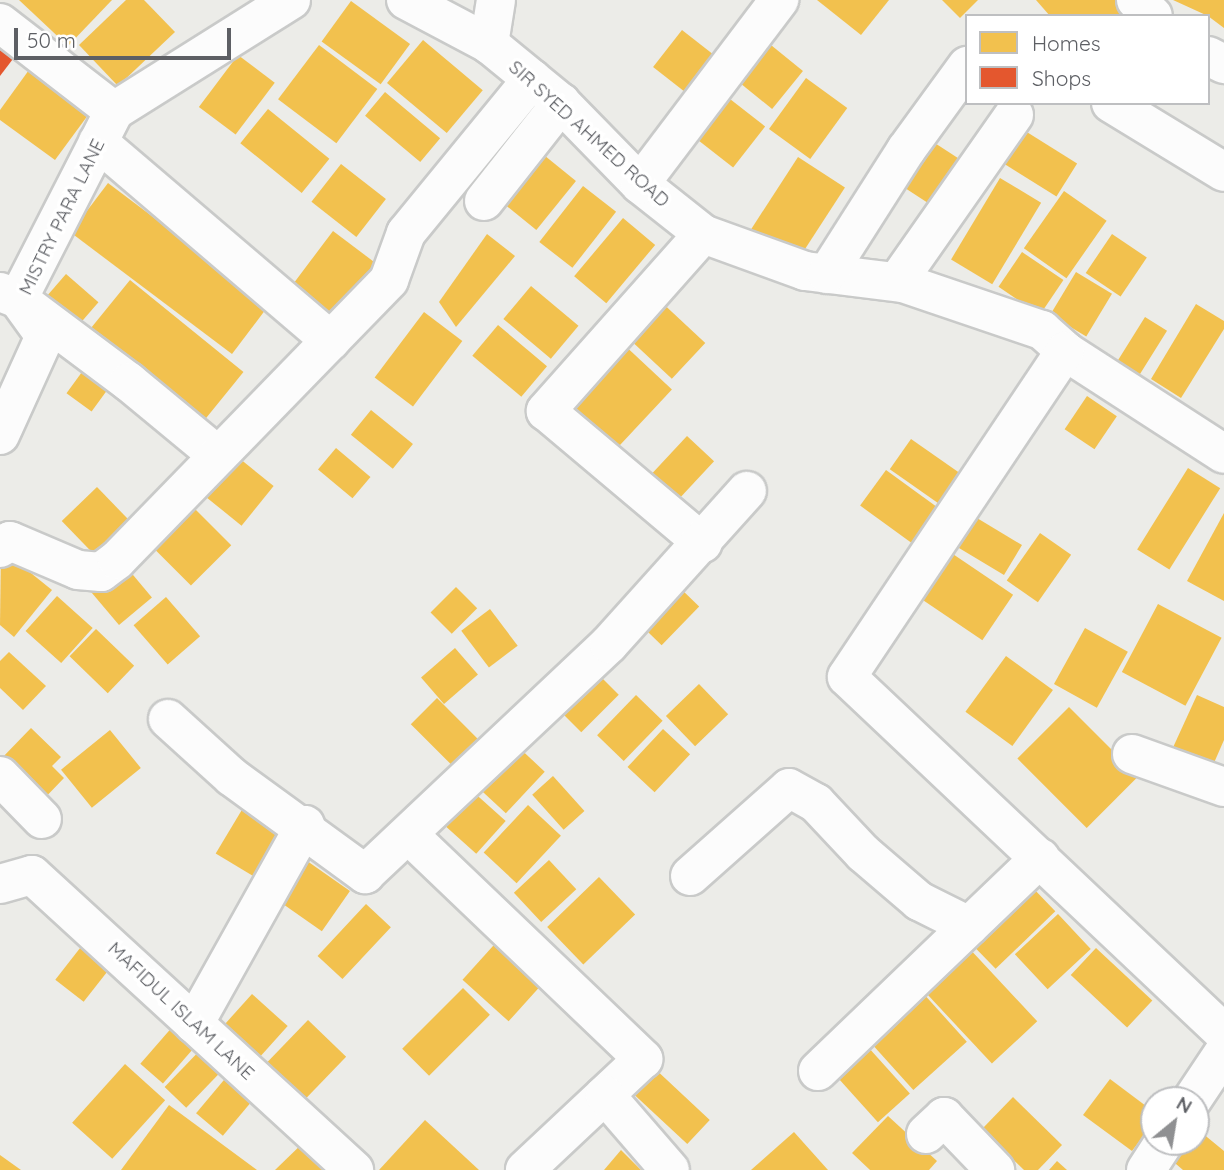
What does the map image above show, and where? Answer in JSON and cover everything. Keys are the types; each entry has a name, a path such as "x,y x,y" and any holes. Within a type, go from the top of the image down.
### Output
{"street":[{"path":"106,126 264,21 291,0"},
{"name":"SIR SYED AHMED ROAD","path":"406,0 489,44 547,91 640,184 703,234 805,271 897,282 1042,330 1065,351 1224,454"},
{"path":"489,44 496,0"},
{"path":"640,184 779,0"},
{"path":"1136,0 1151,14"},
{"path":"0,23 331,341"},
{"path":"827,274 906,150 965,69"},
{"path":"484,201 547,91"},
{"path":"0,548 10,541 78,570 101,572 389,280 406,233 547,91"},
{"path":"1114,105 1224,172"},
{"path":"897,282 1014,115"},
{"name":"MISTRY PARA LANE","path":"0,435 45,336 9,295 106,126"},
{"path":"703,234 546,411 704,544"},
{"path":"9,295 216,454"},
{"path":"1065,351 848,677 1224,1033"},
{"path":"168,719 232,777 305,825 365,874 410,836 609,643 704,544 747,491"},
{"path":"1132,754 1224,787"},
{"path":"0,776 42,819"},
{"path":"690,876 789,788 816,803 863,853 919,901 969,926"},
{"path":"194,1024 305,825"},
{"path":"410,836 643,1059 525,1170"},
{"path":"818,1071 1040,858"},
{"name":"MAFIDUL ISLAM LANE","path":"0,884 32,875 354,1170"},
{"path":"1201,1086 1224,1052"},
{"path":"605,1095 670,1170"},
{"path":"926,1134 944,1117 995,1170"}],"building: Homes":[{"path":"19,0 112,0 68,46"},
{"path":"126,0 144,0 175,32 118,86 79,45"},
{"path":"817,0 889,0 861,35"},
{"path":"942,0 978,0 960,18"},
{"path":"1036,0 1121,0 1133,14 1048,14"},
{"path":"1173,0 1224,0 1224,28 1210,18 1210,14 1204,14"},
{"path":"351,1 410,44 381,84 322,41"},
{"path":"682,30 716,56 687,94 653,67"},
{"path":"761,37 803,71 772,109 730,75"},
{"path":"423,40 483,90 447,133 387,83"},
{"path":"319,45 377,89 336,143 278,99"},
{"path":"238,55 275,83 236,135 199,107"},
{"path":"34,63 94,107 55,160 0,120 0,110"},
{"path":"806,78 847,108 810,159 769,129"},
{"path":"385,92 440,138 420,162 365,116"},
{"path":"721,92 765,126 733,167 689,133"},
{"path":"268,109 329,159 302,193 240,143"},
{"path":"1022,129 1077,163 1056,197 1001,162"},
{"path":"924,136 970,166 941,211 895,181"},
{"path":"534,147 576,181 536,230 494,196"},
{"path":"798,157 845,187 796,262 750,232"},
{"path":"341,164 386,199 356,237 311,202"},
{"path":"1000,178 1041,203 992,284 951,259"},
{"path":"108,183 269,305 232,354 71,233"},
{"path":"583,186 616,212 572,268 539,242"},
{"path":"1064,191 1107,221 1066,278 1024,248"},
{"path":"623,218 655,245 606,303 574,276"},
{"path":"333,231 383,269 335,334 284,296"},
{"path":"487,234 515,256 456,327 439,302"},
{"path":"1112,234 1147,257 1121,296 1086,273"},
{"path":"1022,252 1063,280 1040,315 999,287"},
{"path":"1076,272 1112,294 1086,336 1050,315"},
{"path":"66,274 98,302 73,332 40,303"},
{"path":"130,280 243,372 200,426 87,334"},
{"path":"531,286 578,326 551,359 503,319"},
{"path":"657,298 705,343 672,379 624,334"},
{"path":"1196,304 1224,321 1224,329 1181,398 1151,379"},
{"path":"424,312 462,341 413,406 375,377"},
{"path":"1145,317 1167,331 1138,377 1116,363"},
{"path":"498,325 547,366 521,397 472,356"},
{"path":"620,341 672,389 615,450 563,402"},
{"path":"90,361 115,379 92,412 66,393"},
{"path":"1087,396 1117,416 1094,449 1065,429"},
{"path":"371,410 413,444 393,469 351,435"},
{"path":"687,436 714,461 677,501 649,476"},
{"path":"911,439 973,483 952,513 890,469"},
{"path":"336,448 370,477 352,498 318,469"},
{"path":"234,454 274,486 242,526 202,494"},
{"path":"1188,468 1220,488 1169,570 1137,549"},
{"path":"886,470 952,518 926,554 860,506"},
{"path":"97,487 130,521 94,555 62,521"},
{"path":"186,500 231,545 191,586 146,540"},
{"path":"962,509 1022,545 1004,575 944,539"},
{"path":"1224,513 1224,601 1187,581"},
{"path":"1040,533 1071,555 1038,602 1007,581"},
{"path":"941,546 1013,595 982,640 910,592"},
{"path":"1,549 52,590 14,637 0,625"},
{"path":"123,563 152,597 119,625 90,591"},
{"path":"456,587 477,608 452,634 431,612"},
{"path":"679,587 699,606 662,645 641,626"},
{"path":"57,596 93,628 61,663 26,631"},
{"path":"166,597 200,636 168,664 134,625"},
{"path":"1158,604 1222,638 1185,706 1122,672"},
{"path":"490,609 518,646 489,667 461,631"},
{"path":"1085,628 1128,652 1097,708 1054,684"},
{"path":"96,629 134,666 108,693 70,656"},
{"path":"455,648 478,674 444,704 421,678"},
{"path":"9,652 46,686 23,710 0,688 0,661"},
{"path":"1006,656 1053,690 1012,746 965,712"},
{"path":"594,670 619,695 581,732 557,707"},
{"path":"699,684 728,714 695,746 666,716"},
{"path":"636,695 663,721 624,761 597,735"},
{"path":"1197,695 1224,707 1224,740 1210,772 1170,754"},
{"path":"437,698 480,741 454,767 411,724"},
{"path":"1069,707 1138,776 1087,828 1017,759"},
{"path":"31,728 61,757 52,766 64,778 38,805 0,760"},
{"path":"663,729 690,754 655,792 628,767"},
{"path":"110,730 141,768 92,808 61,770"},
{"path":"514,743 545,772 506,813 475,785"},
{"path":"553,776 584,811 564,830 532,795"},
{"path":"470,789 506,821 476,854 441,822"},
{"path":"528,805 561,836 517,883 484,853"},
{"path":"243,808 287,834 259,880 216,853"},
{"path":"300,856 350,891 322,931 272,896"},
{"path":"549,860 576,889 541,922 514,893"},
{"path":"599,877 635,914 583,964 547,927"},
{"path":"1031,886 1055,911 996,969 971,944"},
{"path":"366,904 391,927 342,979 318,956"},
{"path":"1058,914 1091,949 1048,989 1015,954"},
{"path":"91,934 119,956 84,1002 55,980"},
{"path":"502,936 548,977 509,1021 463,980"},
{"path":"967,946 1037,1021 992,1064 922,988"},
{"path":"1096,948 1152,1001 1127,1028 1071,975"},
{"path":"463,988 490,1015 429,1076 402,1049"},
{"path":"922,992 967,1042 913,1090 868,1040"},
{"path":"252,994 288,1026 252,1066 217,1033"},
{"path":"181,1017 204,1037 163,1083 140,1064"},
{"path":"308,1020 346,1057 300,1105 261,1068"},
{"path":"859,1037 910,1093 878,1122 827,1066"},
{"path":"207,1043 229,1064 186,1108 165,1087"},
{"path":"125,1064 165,1100 112,1159 72,1123"},
{"path":"652,1066 710,1120 687,1144 629,1090"},
{"path":"234,1068 261,1090 223,1136 196,1113"},
{"path":"1110,1079 1140,1102 1140,1140 1132,1151 1083,1115"},
{"path":"1013,1097 1062,1145 1038,1170 1024,1170 982,1129"},
{"path":"169,1105 257,1170 121,1170"},
{"path":"888,1116 937,1161 929,1170 870,1170 852,1153"},
{"path":"425,1120 479,1170 379,1170"},
{"path":"794,1132 828,1170 751,1170"},
{"path":"307,1139 330,1163 322,1170 275,1170"},
{"path":"1210,1140 1224,1151 1224,1170 1183,1170 1169,1158 1210,1156"},
{"path":"621,1150 641,1170 604,1170"},
{"path":"0,1155 21,1170 0,1170"},
{"path":"1057,1161 1067,1170 1049,1170"}],"building: Shops":[{"path":"0,36 19,51 0,76"}]}
